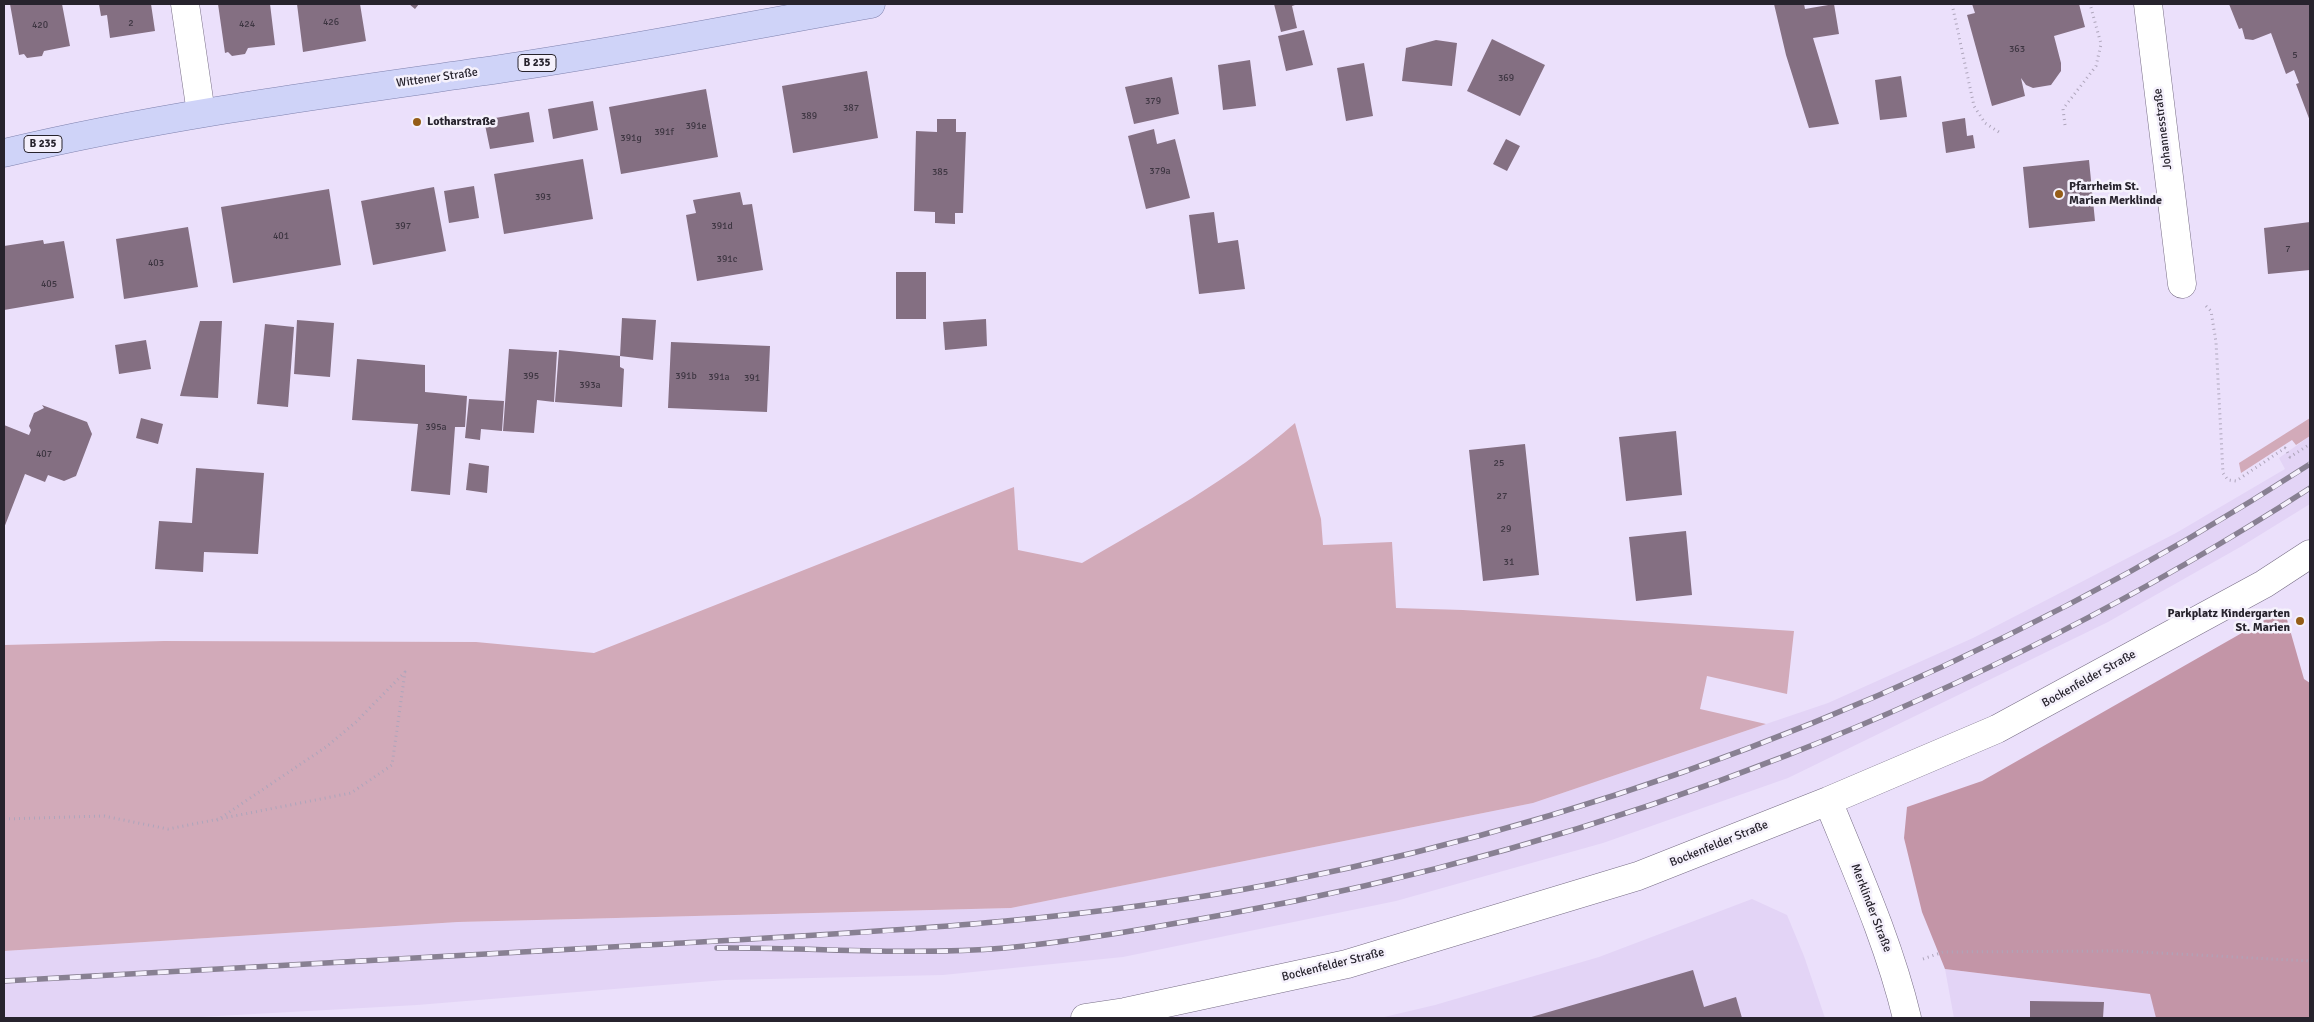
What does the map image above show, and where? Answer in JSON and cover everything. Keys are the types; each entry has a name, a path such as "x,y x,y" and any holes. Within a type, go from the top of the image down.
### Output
{"main road":[{"name":"Wittener Straße","path":"4,153 82,134 201,113 502,69 871,4"}],"street":[{"path":"185,4 201,113"},
{"name":"Johannesstraße","path":"2148,4 2182,284"},
{"name":"Bockenfelder Straße","path":"1085,1018 1125,1012 1347,964 1492,922 1638,876 1828,800 1997,729 2264,584 2310,554"},
{"name":"Merklinder Straße","path":"1828,800 1866,891 1894,969 1907,1018"}],"path":[{"path":"1952,4 1974,106 1985,123 2002,134"},
{"path":"2066,125 2063,109 2096,66 2101,44 2090,4"},
{"path":"2182,284 2198,294 2210,311 2219,373 2221,461 2223,473 2228,480 2236,481 2285,448 2290,457 2310,444"},
{"path":"4,819 104,816 168,829 216,821 351,793 392,766 405,672 356,722 216,821"},
{"path":"1894,969 1943,952 2122,951 2310,961"}],"shaded area":[{"path":"2310,418 2310,436 2296,445 2292,440 2241,473 2239,463"},
{"path":"1295,423 1321,519 1323,545 1392,542 1396,608 1463,610 1794,631 1787,694 1707,676 1700,709 1766,724 1533,803 1011,908 458,922 4,951 4,645 164,641 476,642 594,653 1014,487 1018,550 1082,563 1219,481"},
{"path":"2310,436 2310,504 2242,546 2108,622 1788,778 1603,843 1396,901 1123,957 943,975 725,980 417,1005 182,1018 4,1018 4,951 458,922 1011,908 1533,803 1828,703 1973,638 2176,533 2285,469 2279,458"},
{"path":"2284,609 2304,679 2310,683 2310,1018 2156,1018 2150,994 1945,969 1922,912 1904,838 1907,807 1982,781"},
{"path":"1752,899 1787,915 1804,956 1825,1018 1380,1018 1435,1005 1599,957"},
{"path":"1945,969 2151,994 2156,1018 1954,1018"}],"building":[{"path":"10,4 62,4 70,46 44,51 42,56 27,58 24,54 19,55"},
{"path":"99,4 151,4 155,31 110,38 107,15 101,16"},
{"path":"218,4 270,4 275,45 248,48 245,54 232,56 228,52 225,53"},
{"path":"297,4 360,4 366,41 303,52"},
{"path":"409,4 419,4 415,9"},
{"path":"1274,4 1298,4 1292,6 1297,28 1281,32"},
{"path":"1774,4 1804,4 1805,9 1834,4 1839,34 1813,38 1839,124 1809,128 1786,55"},
{"path":"1972,4 2079,4 2085,27 2054,36 2061,63 2061,71 2051,85 2033,88 2026,85 2021,78 2025,96 1992,106 1967,15 1975,13"},
{"path":"2229,4 2310,4 2310,121 2296,84 2299,83 2294,70 2286,74 2271,33 2253,40 2245,39 2242,28 2239,29"},
{"path":"1304,30 1313,65 1286,71 1278,36"},
{"path":"1492,39 1545,65 1520,116 1467,91"},
{"path":"1436,40 1457,43 1452,86 1402,81 1406,48"},
{"path":"1250,60 1256,106 1223,110 1218,65"},
{"path":"1364,63 1373,116 1346,121 1337,68"},
{"path":"867,71 878,138 793,153 782,86"},
{"path":"1901,76 1907,117 1880,120 1875,80"},
{"path":"1172,77 1179,114 1134,124 1125,87"},
{"path":"706,89 718,157 621,174 609,107"},
{"path":"593,101 598,130 553,139 548,109"},
{"path":"529,112 534,142 490,149 484,120"},
{"path":"1965,118 1967,136 1973,135 1975,148 1946,153 1942,122"},
{"path":"937,119 956,119 956,132 966,132 963,213 955,213 955,224 935,223 935,212 914,211 916,131 937,132"},
{"path":"1154,129 1157,144 1175,139 1190,198 1146,209 1128,136"},
{"path":"1506,139 1520,146 1507,171 1493,164"},
{"path":"583,159 593,219 504,234 494,174"},
{"name":"Pfarrheim St. Marien Merklinde","path":"2089,160 2095,221 2029,228 2023,167"},
{"path":"474,186 479,218 449,223 444,191"},
{"path":"434,187 446,251 373,265 361,201"},
{"path":"329,189 341,265 233,283 221,207"},
{"path":"740,192 743,205 752,204 763,270 697,281 686,215 696,213 693,200"},
{"path":"1214,212 1218,243 1238,240 1245,289 1199,294 1189,215"},
{"path":"2310,222 2310,270 2268,274 2264,228"},
{"path":"188,227 198,287 124,299 116,239"},
{"path":"43,240 44,244 64,241 74,298 4,310 4,246"},
{"path":"896,272 926,272 926,319 896,319"},
{"path":"622,318 656,320 653,360 620,356"},
{"path":"986,319 987,346 945,350 943,322"},
{"path":"297,320 334,323 330,377 294,374"},
{"path":"200,321 222,321 218,398 180,396"},
{"path":"265,324 294,327 288,407 257,404"},
{"path":"146,340 151,369 119,374 115,345"},
{"path":"671,342 770,346 767,412 668,408"},
{"path":"509,349 557,352 554,402 537,400 534,433 503,431"},
{"path":"559,350 620,356 620,367 624,369 622,407 555,402"},
{"path":"357,359 425,365 425,392 467,396 465,427 455,427 450,495 411,491 418,424 352,420"},
{"path":"469,399 504,401 502,431 481,429 480,440 465,438"},
{"path":"42,405 87,422 92,434 76,476 64,481 48,475 45,482 25,474 4,528 4,425 29,435 31,430 29,426 34,413 44,408"},
{"path":"141,418 163,424 158,444 136,438"},
{"path":"1676,431 1682,495 1626,501 1619,437"},
{"path":"1525,444 1539,575 1483,581 1469,450"},
{"path":"469,463 489,466 487,493 466,490"},
{"path":"196,468 264,473 258,554 204,552 203,572 155,569 159,521 192,523"},
{"path":"1686,531 1692,595 1636,601 1629,537"},
{"path":"1693,970 1704,1007 1736,997 1742,1018 1528,1018"},
{"path":"2030,1001 2104,1002 2103,1018 2030,1018"}],"railway":[{"path":"4,981 743,940 973,924 1049,917 1201,897 1277,883 1414,853 1549,816 1682,772 1813,723 1942,667 2068,605 2191,537 2310,464"},
{"path":"717,948 933,951 1005,948 1060,942 1222,915 1366,886 1509,849 1649,805 1787,755 1923,698 2055,634 2185,564 2310,488"}],"place":[{"name":"Lotharstraße","path":"417,122"},
{"name":"Pfarrheim St. Marien Merklinde","path":"2059,194"},
{"name":"Parkplatz Kindergarten St. Marien","path":"2300,621"}]}
